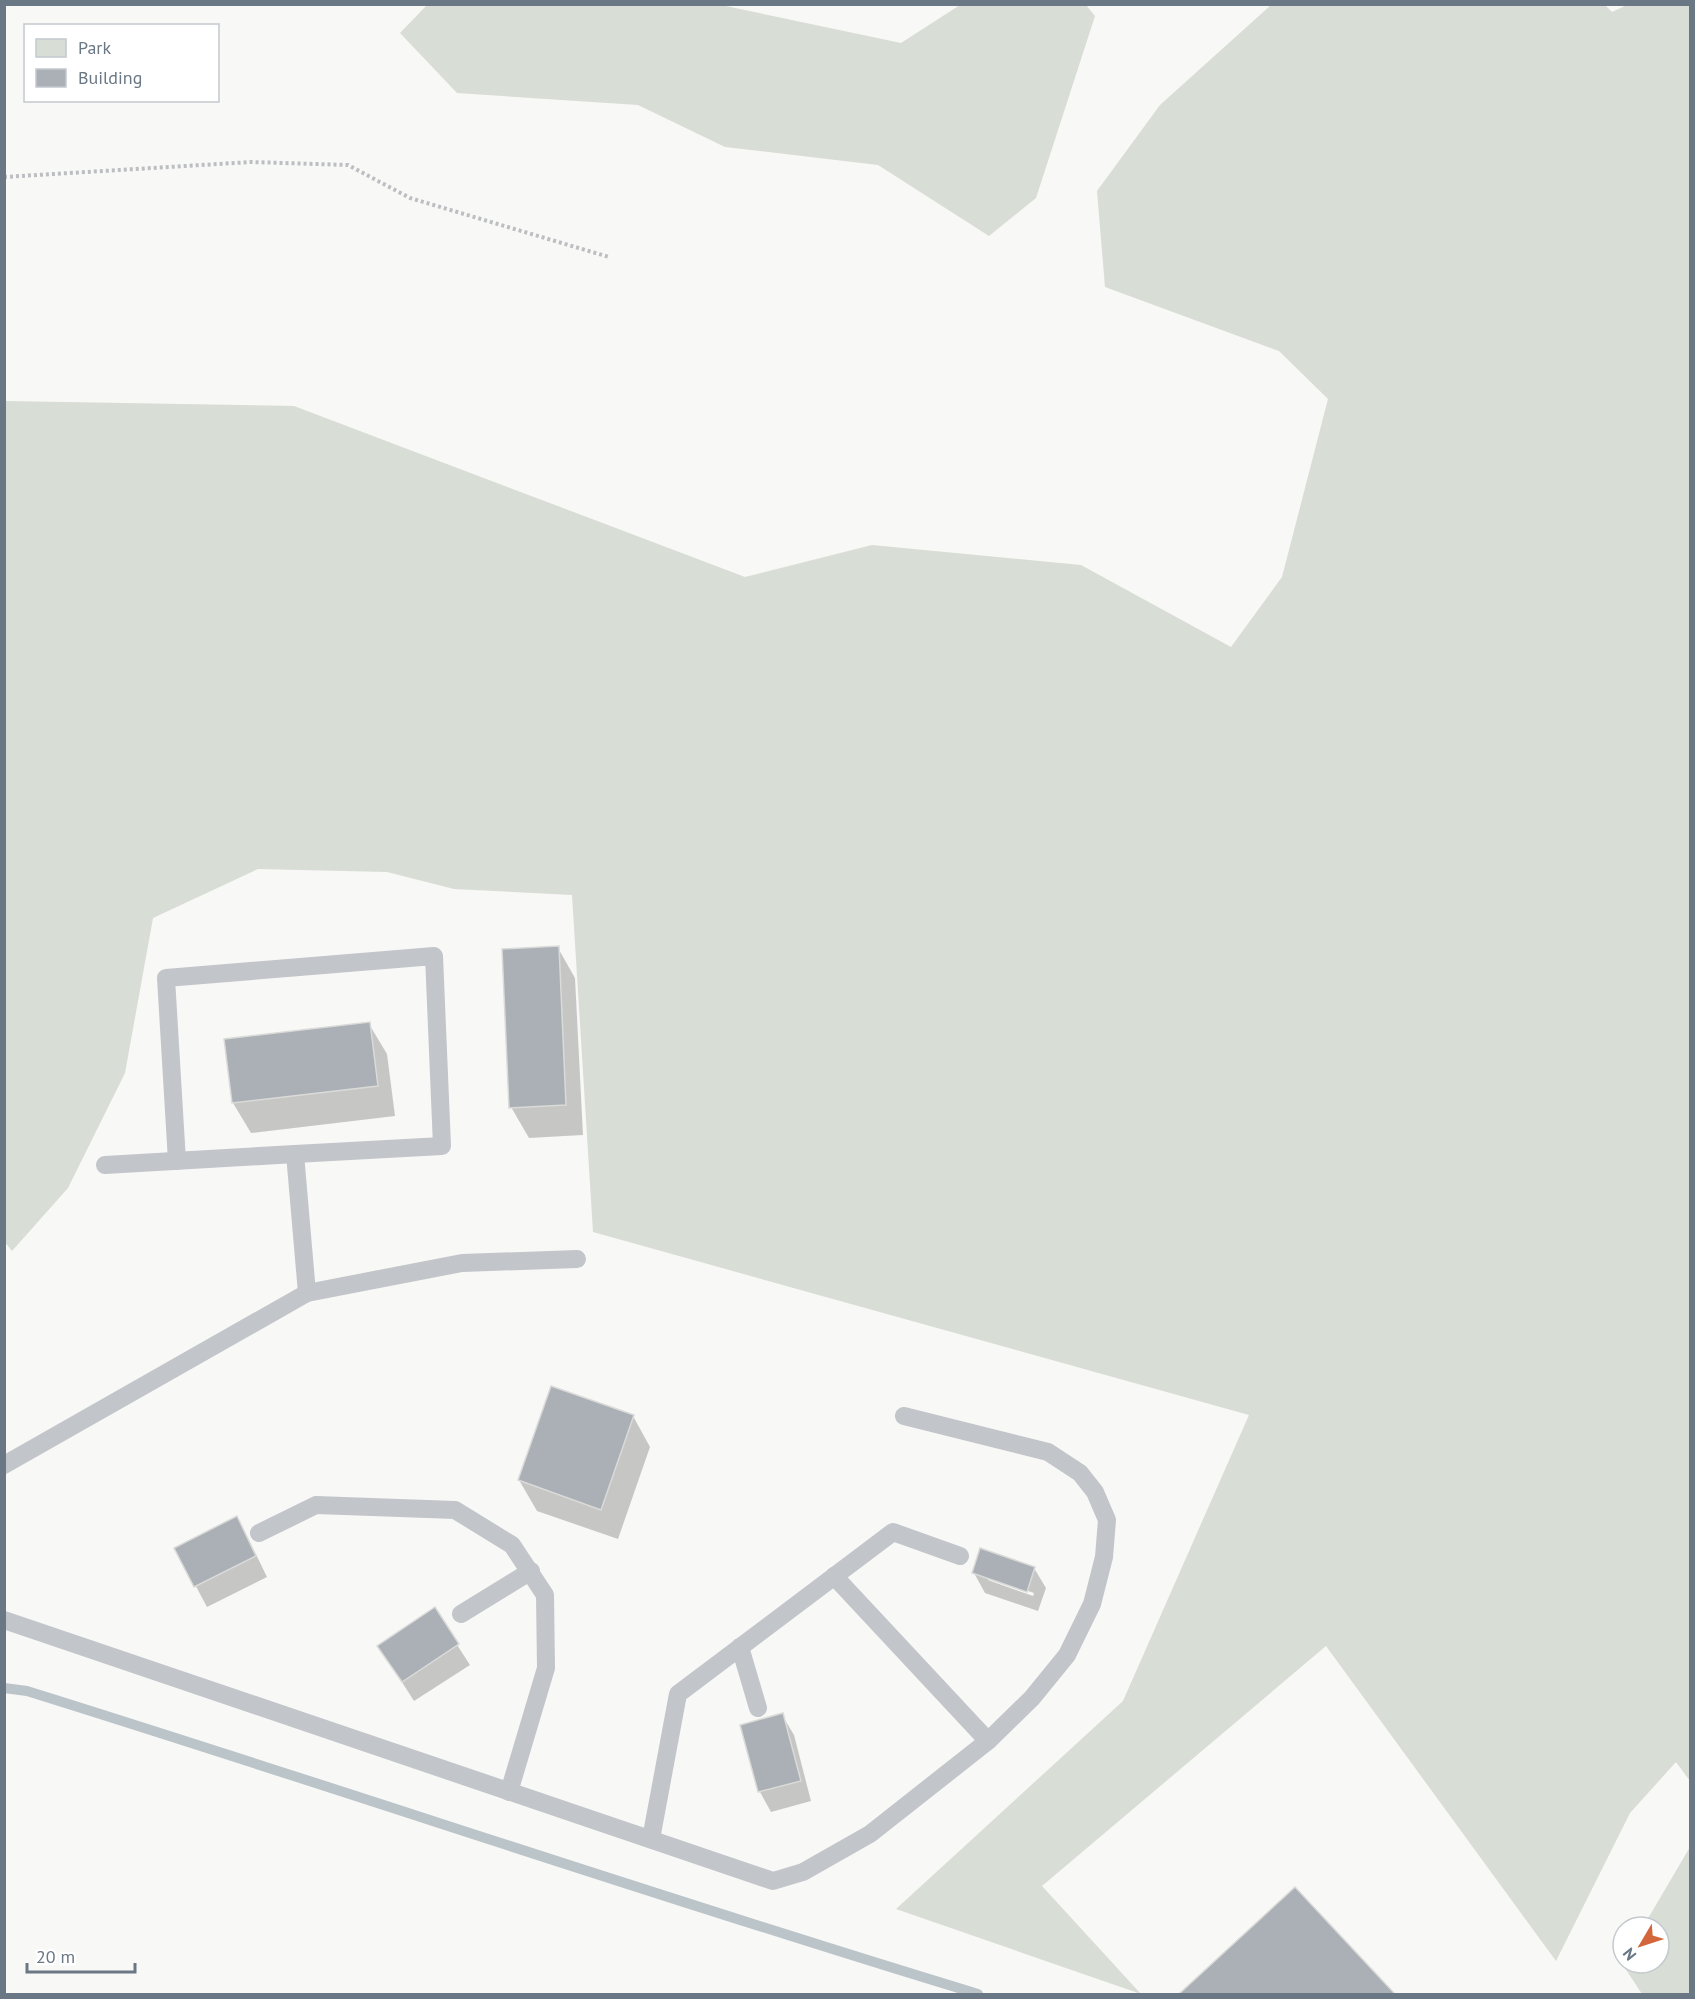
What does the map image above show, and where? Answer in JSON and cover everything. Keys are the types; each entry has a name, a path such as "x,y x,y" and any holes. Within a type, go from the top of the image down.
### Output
{"lane":[{"path":"105,1165 177,1161 295,1154 442,1146 434,956 166,978 177,1161"},
{"path":"295,1154 307,1293"},
{"path":"4,1465 307,1293 462,1263 577,1259"},
{"path":"4,1620 772,1881 803,1872 870,1834 988,1741 1032,1698 1067,1655 1092,1604 1104,1557 1107,1520 1095,1492 1080,1473 1048,1452 904,1416"},
{"path":"259,1533 316,1504 455,1510 512,1545 545,1595 546,1668 509,1792"},
{"path":"651,1839 678,1694 893,1532 960,1556"},
{"path":"461,1614 531,1571"},
{"path":"834,1576 988,1741"},
{"path":"740,1647 758,1708"}],"path":[{"path":"4,177 251,162 348,165 410,198 609,257"}],"green space":[{"path":"428,4 721,5 901,43 960,5 1086,5 1095,16 1036,198 989,236 878,165 725,147 638,105 457,93 400,33"},
{"path":"1604,4 1612,12 1627,5 1690,5 1690,1781 1676,1762 1630,1813 1556,1961 1326,1646 1042,1886 1141,1994 896,1909 1123,1701 1249,1415 593,1232 572,895 454,889 387,872 258,869 153,918 125,1073 68,1188 12,1251 4,1241 5,401 294,406 745,577 872,545 1081,565 1231,647 1282,577 1328,399 1279,351 1105,287 1097,191 1160,105 1271,5"},
{"path":"1690,1847 1690,1994 1642,1994 1630,1975 1671,1975 1671,1915 1650,1915"}],"building":[{"path":"559,946 566,1105 509,1108 502,949"},
{"path":"370,1022 378,1086 232,1103 224,1039"},
{"path":"551,1386 634,1415 601,1510 518,1480"},
{"path":"237,1516 256,1556 194,1587 174,1548"},
{"path":"980,1548 1035,1567 1027,1592 972,1573"},
{"path":"435,1607 459,1644 402,1682 377,1646"},
{"path":"783,1713 801,1781 758,1792 740,1725"},
{"path":"1295,1887 1395,1994 1179,1994"}],"waterway":[{"path":"4,1688 27,1691 978,1994"}]}
